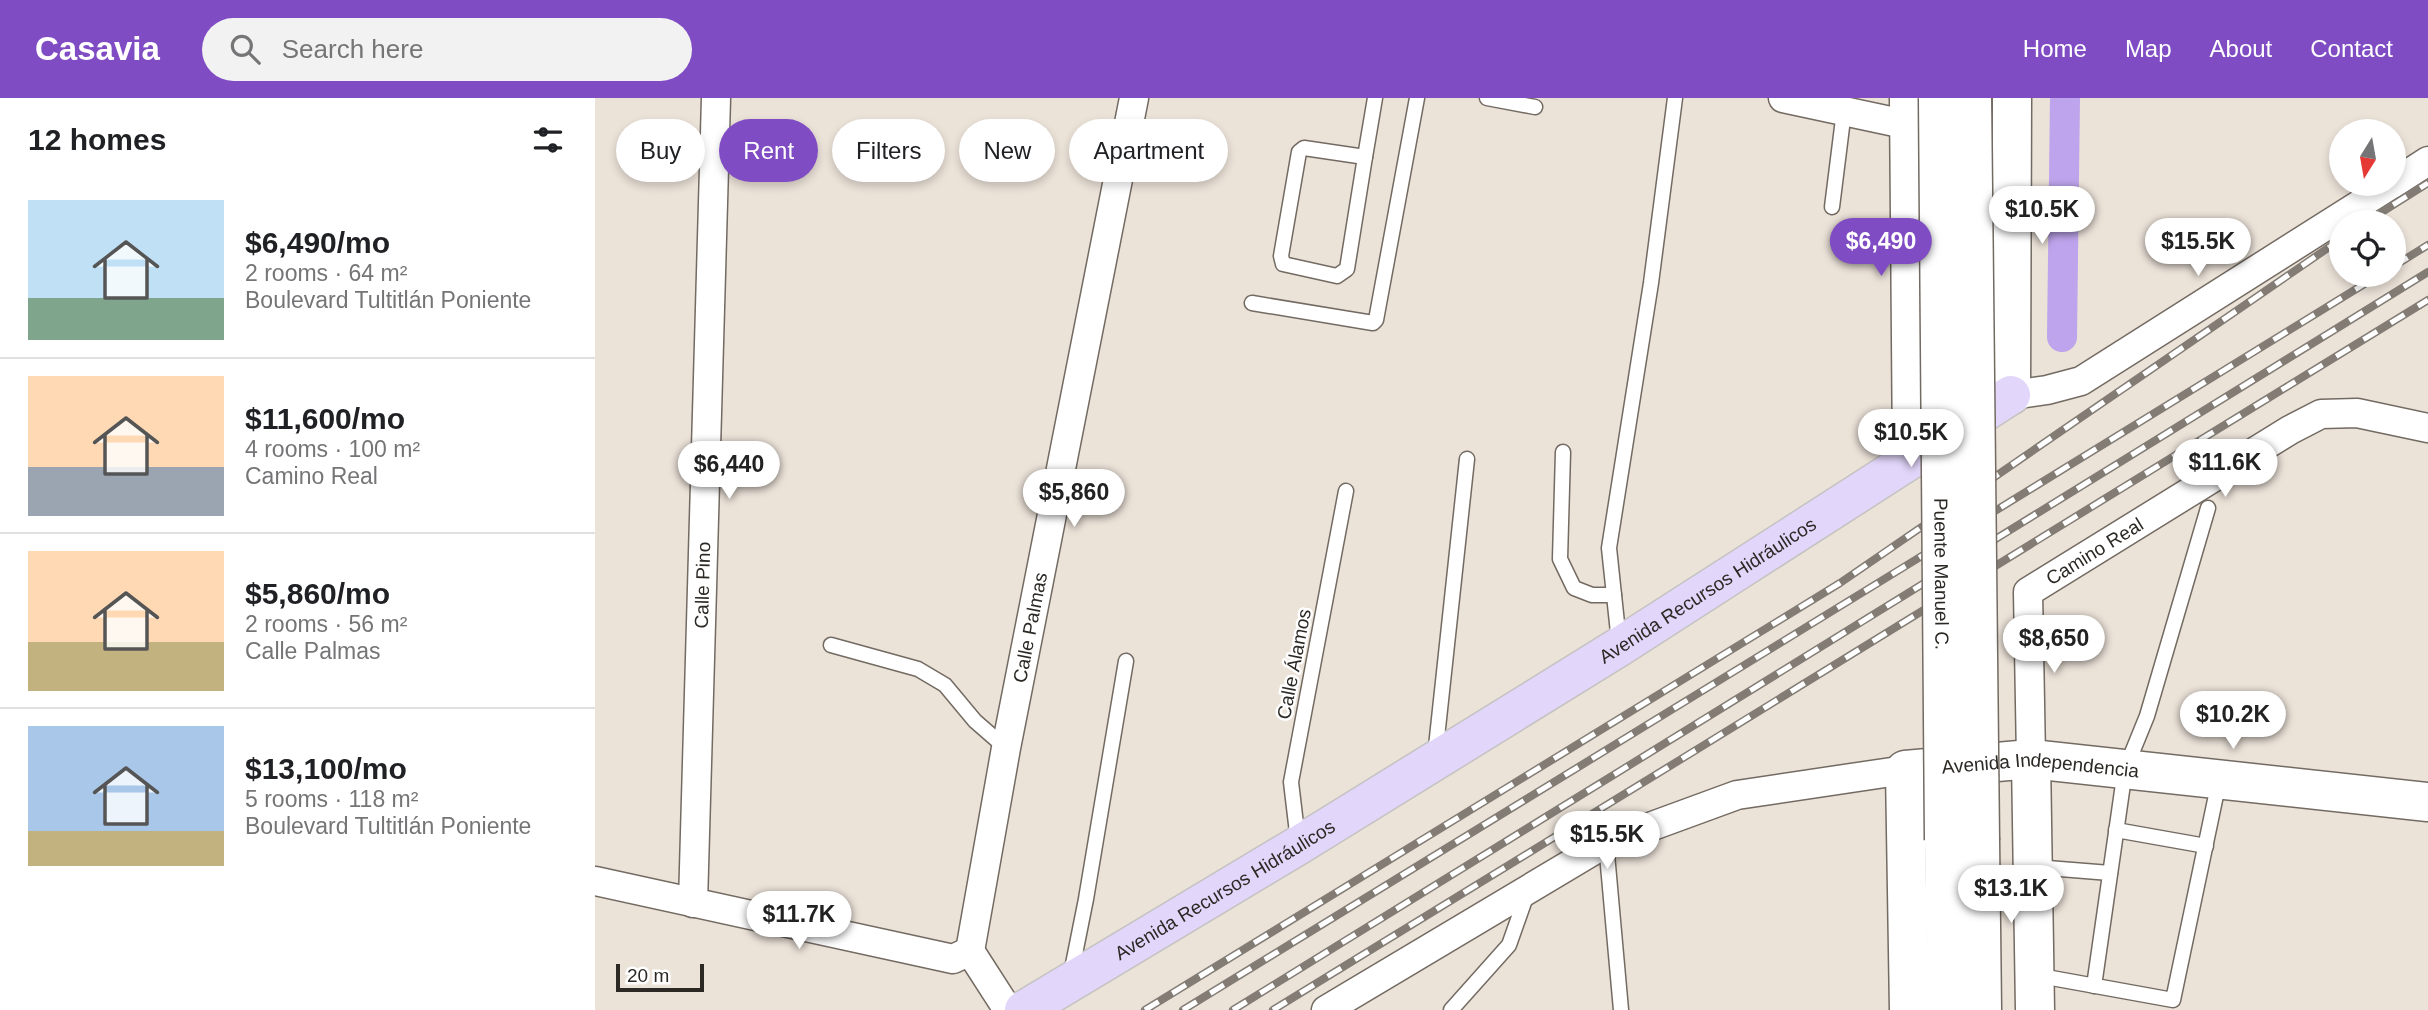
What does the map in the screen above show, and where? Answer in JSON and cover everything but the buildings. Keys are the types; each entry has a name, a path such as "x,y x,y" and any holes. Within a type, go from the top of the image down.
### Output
{"main road":[{"name":"Puente Manuel C.","path":"1938,98 1962,840"},
{"name":"Puente Manuel C.","path":"1962,840 1972,98"},
{"path":"2011,395 2012,98"},
{"path":"1909,111 1912,457"},
{"name":"Avenida Recursos Hidráulicos","path":"1024,1010 1299,845 1619,647 2011,395"},
{"path":"2031,759 2035,992"},
{"name":"Avenida Independencia","path":"1905,770 2031,759 2428,802"},
{"path":"1905,770 1909,1010"},
{"path":"1946,1010 1962,840"},
{"path":"1962,840 1982,1010"}],"street":[{"name":"Calle Pino","path":"693,903 716,98"},
{"name":"Calle Palmas","path":"970,951 1006,748 1134,98"},
{"path":"1783,98 1844,111 1909,111"},
{"name":"Avenida Recursos Hidráulicos","path":"2406,175 2428,161"},
{"name":"Avenida Recursos Hidráulicos","path":"2011,395 2047,390 2081,381 2373,196"},
{"name":"Camino Real","path":"2031,759 2028,592 2290,430 2321,414 2357,413 2428,428"},
{"path":"1326,1010 1606,843 1737,795 1905,770"},
{"path":"595,881 953,959 970,951 1008,1010"}],"lane":[{"path":"1365,157 1312,148 1304,148 1299,152 1281,256 1283,264 1337,276 1347,269 1375,98"},
{"path":"1252,303 1373,323 1417,98"},
{"path":"1487,98 1535,107"},
{"path":"1619,647 1609,548 1651,283 1675,98"},
{"path":"1832,207 1844,111"},
{"path":"1563,453 1560,559 1574,588 1592,595 1614,595"},
{"path":"1435,761 1467,459"},
{"name":"Calle Álamos","path":"1299,845 1291,782 1346,491"},
{"path":"2094,986 2125,769 2147,716 2208,508"},
{"path":"831,645 918,669 945,685 975,721 1006,748"},
{"path":"1070,983 1126,662"},
{"path":"2035,992 2094,986 2174,1005 2219,780"},
{"path":"2116,830 2206,846"},
{"path":"1606,843 1621,1010"},
{"path":"2033,867 2110,873"},
{"path":"1451,1010 1509,945 1529,889"}],"waterway":[{"path":"2062,337 2065,98"}],"railway":[{"path":"2385,210 2428,183"},
{"path":"2406,259 2428,245"},
{"path":"1145,1010 1840,583 2329,247"},
{"path":"1233,1010 2428,272"},
{"path":"1183,1010 2359,287"},
{"path":"1273,1010 2428,300"}]}
